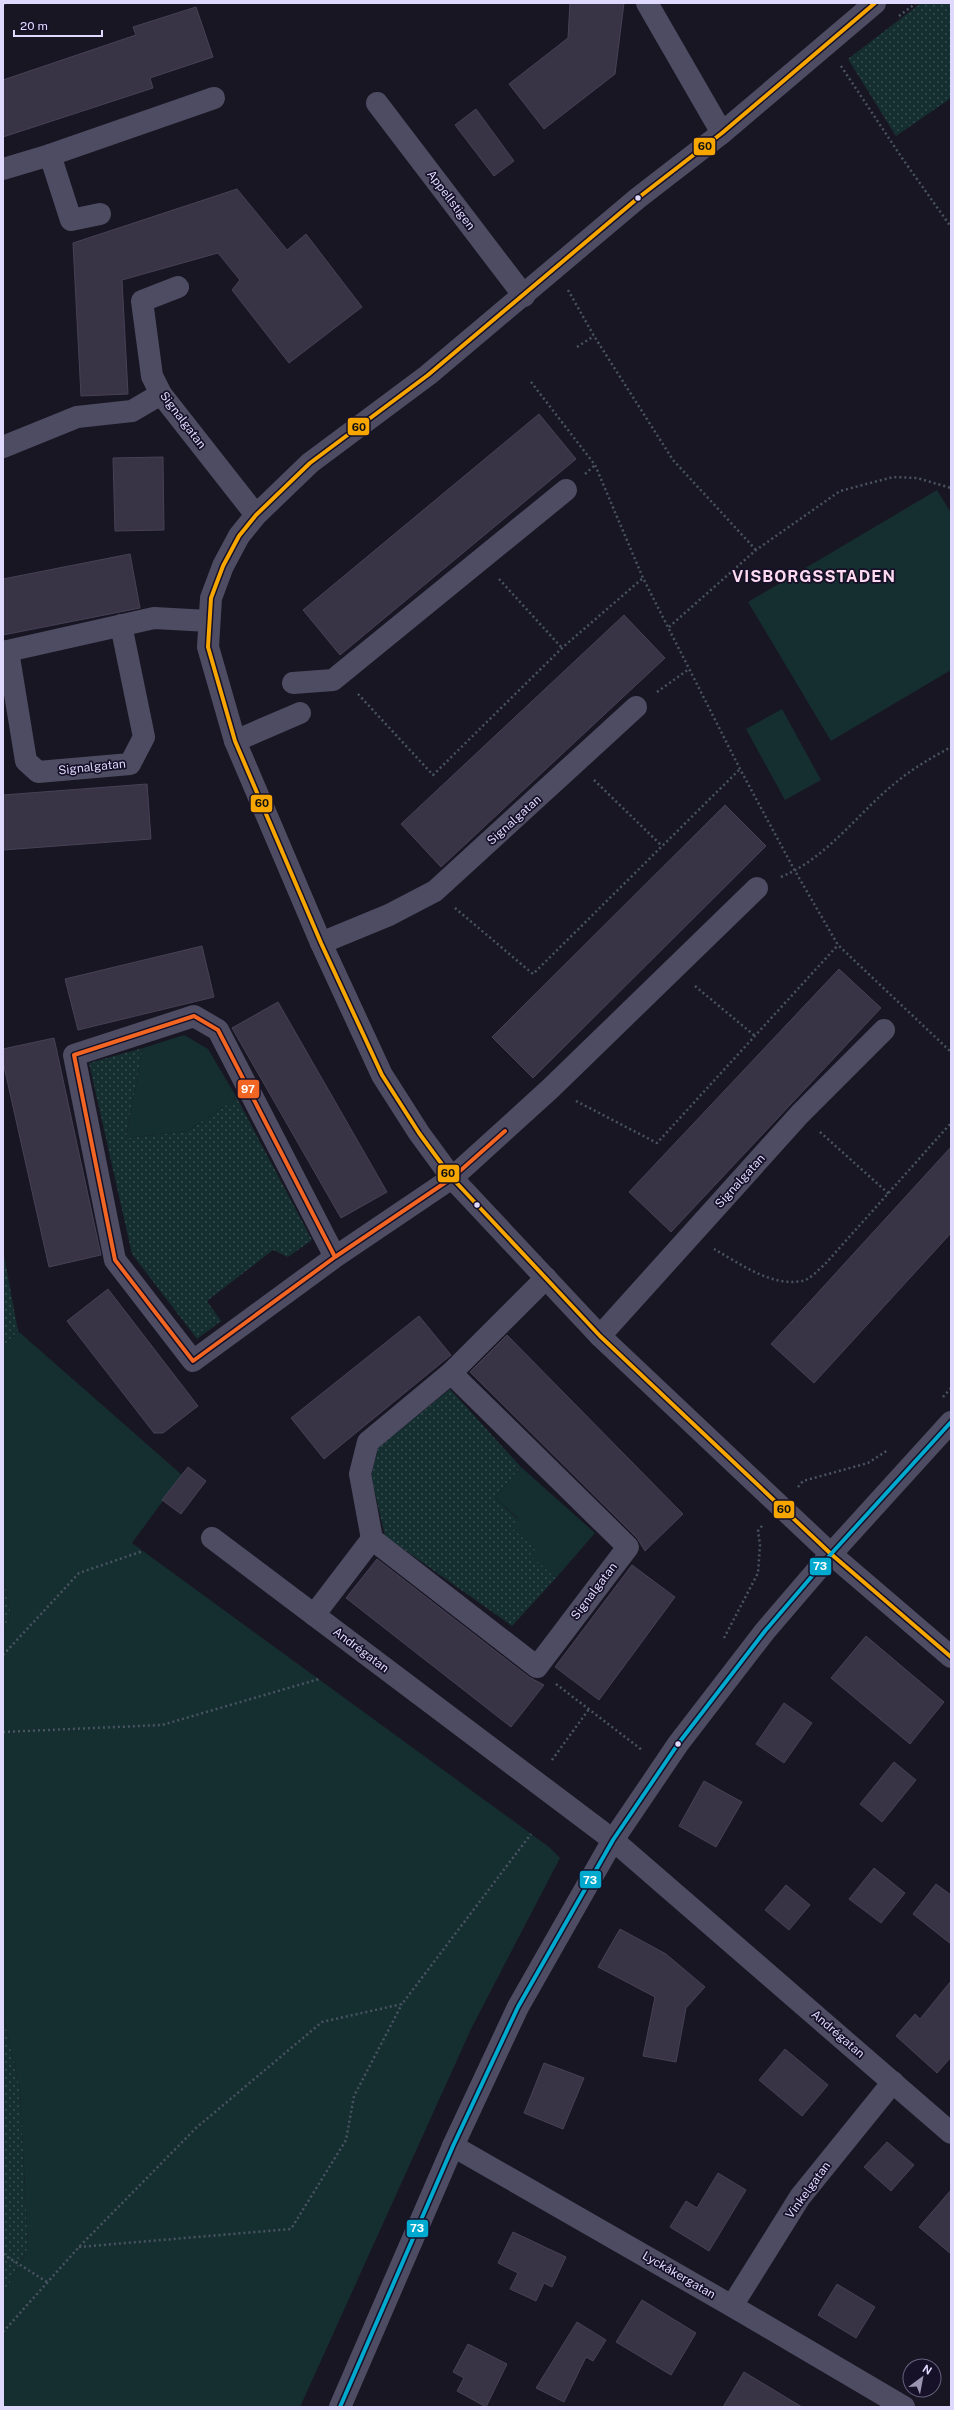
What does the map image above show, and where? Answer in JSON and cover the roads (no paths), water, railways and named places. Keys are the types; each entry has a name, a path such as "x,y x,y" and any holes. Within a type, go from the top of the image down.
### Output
{"street":[{"path":"647,3 722,133"},
{"path":"875,3 722,133 638,198 524,296 428,375 310,463 256,515 239,536 223,566 211,598 208,647 235,741 321,943 382,1075 419,1133 452,1178 600,1336 831,1554 951,1657"},
{"path":"3,169 50,155 214,98"},
{"name":"Appellstigen","path":"377,104 524,296"},
{"path":"50,155 71,220 100,214"},
{"name":"Signalgatan","path":"178,287 142,301 152,376 161,394 256,515"},
{"path":"3,447 77,417 132,411 161,394"},
{"path":"293,683 333,680 566,490"},
{"name":"Signalgatan","path":"122,626 144,737 130,764 38,772 26,761 6,651 154,618 209,621"},
{"name":"Signalgatan","path":"321,943 389,915 435,891 636,707"},
{"path":"235,741 300,714"},
{"path":"335,1257 218,1030 194,1016 74,1055 115,1260 193,1361 335,1257 452,1178 505,1131 757,888"},
{"name":"Signalgatan","path":"600,1336 800,1114 884,1030"},
{"path":"314,1615 372,1539 360,1474 368,1442 451,1373 546,1278"},
{"name":"Signalgatan","path":"372,1539 537,1667 628,1547 451,1373"},
{"path":"340,2407 453,2146 518,2006 613,1840 664,1765 765,1631 831,1554 951,1422"},
{"name":"Andrégatan","path":"212,1538 613,1840 950,2130"},
{"name":"Vinkelgatan","path":"732,2306 800,2197 893,2082"},
{"name":"Lyckåkergatan","path":"453,2146 732,2306 904,2407"}],"district":[{"name":"VISBORGSSTADEN","path":"814,576"}]}
